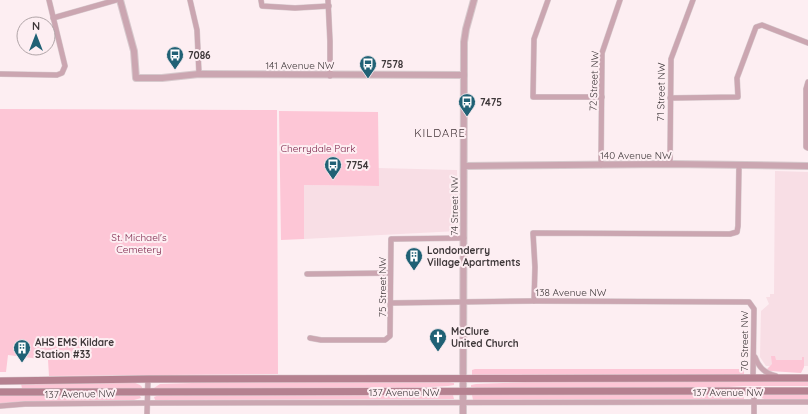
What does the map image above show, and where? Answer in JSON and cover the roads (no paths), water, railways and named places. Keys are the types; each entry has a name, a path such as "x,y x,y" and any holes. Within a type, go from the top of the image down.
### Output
{"main road":[{"name":"137 Avenue NW","path":"0,382 148,379 808,378"},
{"name":"137 Avenue NW","path":"0,392 808,391"}],"street":[{"path":"49,0 53,16"},
{"path":"56,17 116,0"},
{"name":"141 Avenue NW","path":"120,0 134,51 136,78 162,78 199,74 330,76 464,75"},
{"path":"190,0 198,30 199,74"},
{"path":"328,0 330,76"},
{"name":"74 Street NW","path":"463,414 464,75 466,28 474,0"},
{"path":"548,0 534,39 534,97 602,97"},
{"name":"72 Street NW","path":"602,165 602,53 620,0"},
{"name":"71 Street NW","path":"670,164 671,59 693,0"},
{"path":"262,3 295,8 328,6"},
{"path":"670,98 738,97 737,78 756,27 762,25 808,43"},
{"path":"0,74 62,73 65,66 56,27"},
{"path":"808,82 806,89 806,147 808,148"},
{"name":"140 Avenue NW","path":"464,166 670,164 808,166"},
{"path":"534,301 535,267 533,233 730,234 736,232 738,226 739,165"},
{"name":"75 Street NW","path":"310,338 321,340 385,340 390,336 391,238 464,238"},
{"path":"307,274 390,273"},
{"name":"138 Avenue NW","path":"390,303 743,301 752,304"},
{"name":"70 Street NW","path":"752,304 754,309 753,378"},
{"name":"137 Avenue NW","path":"754,354 757,364 764,371 780,378"},
{"path":"147,414 148,379"},
{"path":"754,391 754,414"},
{"name":"137 Avenue NW","path":"0,406 25,404 147,403 808,402"}],"place":[{"name":"7086","path":"175,70"},
{"name":"7578","path":"368,79"},
{"name":"7475","path":"467,117"},
{"name":"7754","path":"333,180"},
{"name":"Londonderry Village Apartments","path":"414,271"},
{"name":"McClure United Church","path":"438,352"},
{"name":"AHS EMS Kildare Station #33","path":"22,363"}],"district":[{"name":"KILDARE","path":"440,133"}],"park label":[{"name":"Cherrydale Park","path":"318,148"},
{"name":"St. Michael's Cemetery","path":"139,242"}]}
